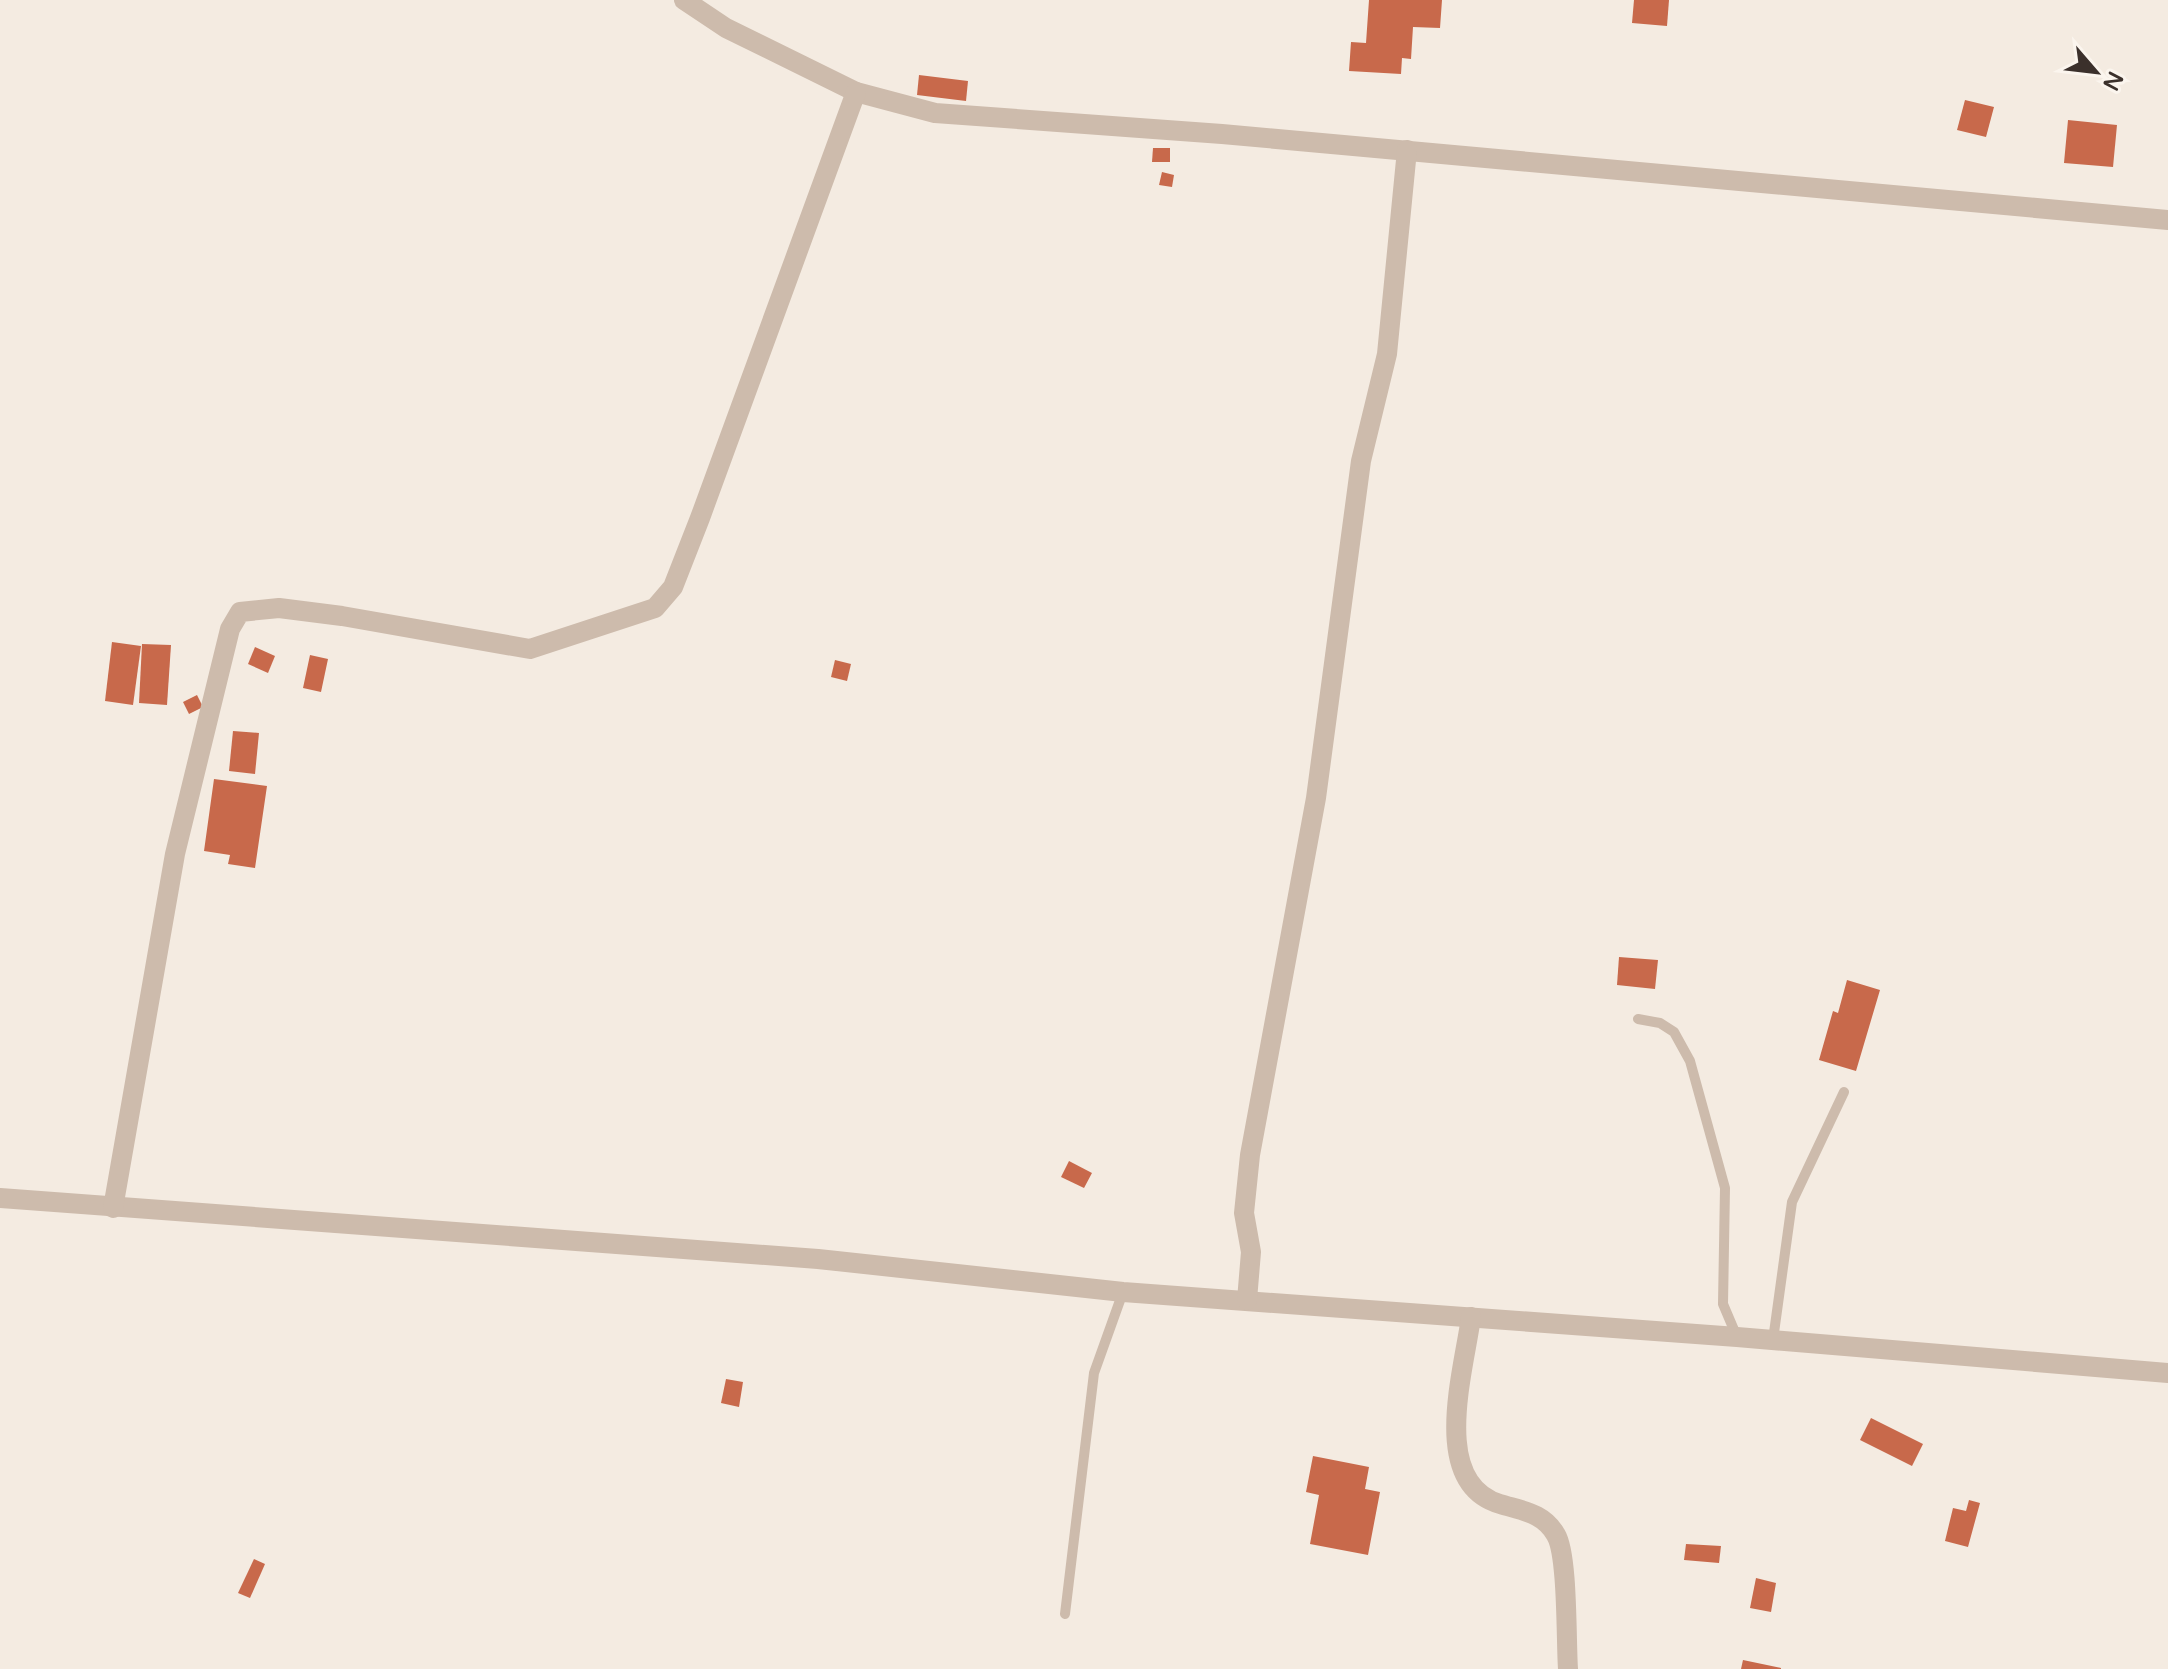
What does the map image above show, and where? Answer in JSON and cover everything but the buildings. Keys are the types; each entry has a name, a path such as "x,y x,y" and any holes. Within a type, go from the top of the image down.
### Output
{"street":[{"path":"684,0 726,28 856,92 935,113 1407,150 2168,220"},
{"path":"113,1208 175,854 230,629 240,612 279,608 311,612 530,649 655,608 673,587 690,545 856,92"},
{"path":"1247,1300 1251,1252 1244,1213 1250,1155 1316,798 1361,461 1387,354 1407,150"},
{"path":"0,1198 818,1259 1123,1292 1737,1337 2168,1373"},
{"path":"1471,1317 1456,1430 1460,1469 1484,1499 1544,1517 1559,1539 1568,1669"}],"lane":[{"path":"1638,1019 1660,1023 1674,1032 1682,1041 1690,1061 1725,1188 1723,1304 1737,1337"},
{"path":"1773,1340 1792,1202 1844,1092"},
{"path":"1065,1614 1090,1393 1100,1349 1123,1292"}]}
